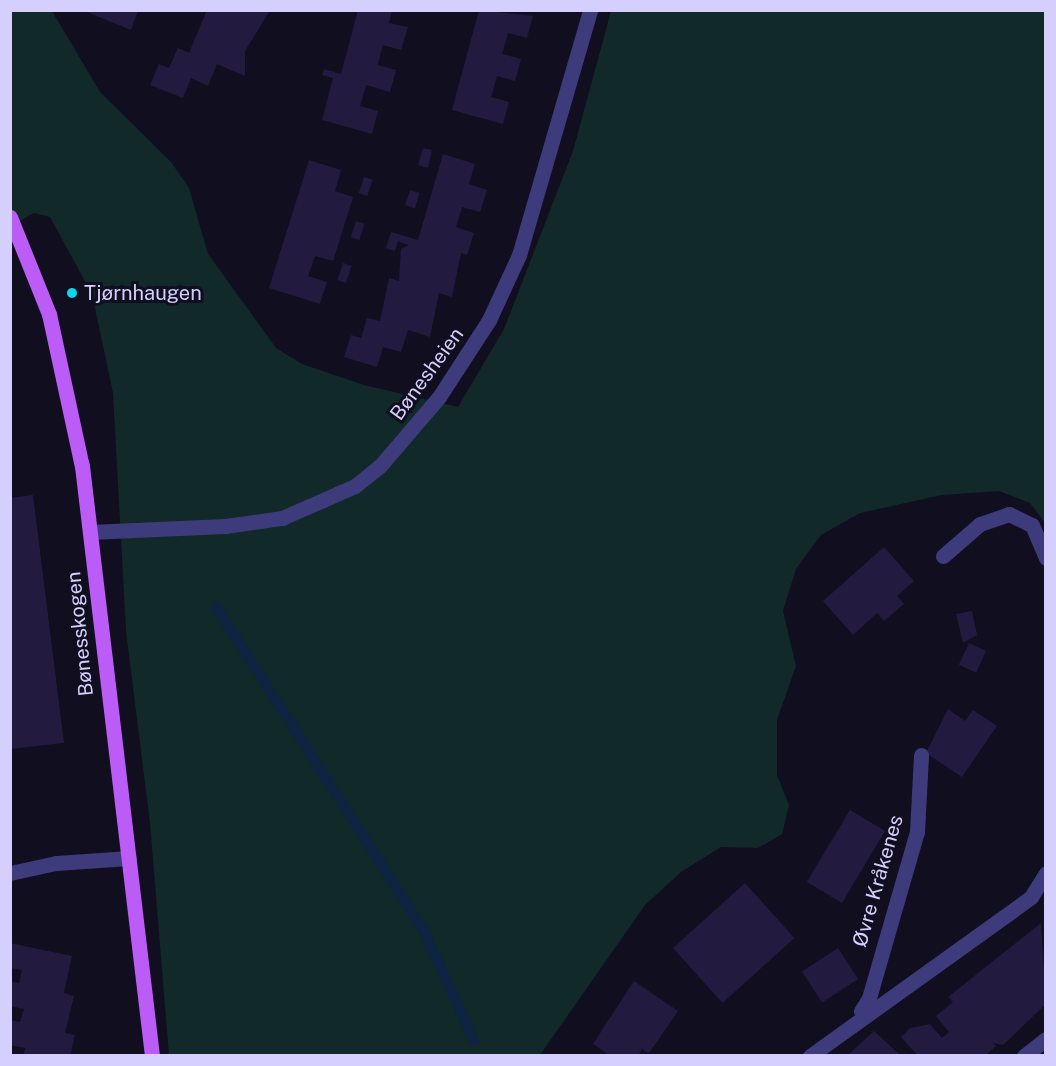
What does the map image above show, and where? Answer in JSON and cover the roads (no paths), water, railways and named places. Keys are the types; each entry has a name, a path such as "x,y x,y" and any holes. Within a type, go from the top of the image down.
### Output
{"main road":[{"name":"Bønesskogen","path":"10,217 61,356 90,532 152,1056"}],"street":[{"name":"Bønesheien","path":"90,532 225,526 282,518 355,486 380,466 440,398 489,320 519,255 590,10"},
{"path":"943,556 980,524 1009,514 1032,525 1046,558"},
{"name":"Øvre Kråkenes","path":"858,1016 869,998 917,832 921,755"},
{"path":"10,873 56,862 129,858"},
{"name":"Øvre Kråkenes","path":"810,1056 858,1016 1031,897 1046,873"},
{"path":"1024,1056 1046,1039"}],"waterway":[{"path":"216,607 424,931 474,1041"}],"place":[{"name":"Tjørnhaugen","path":"72,293"}]}
